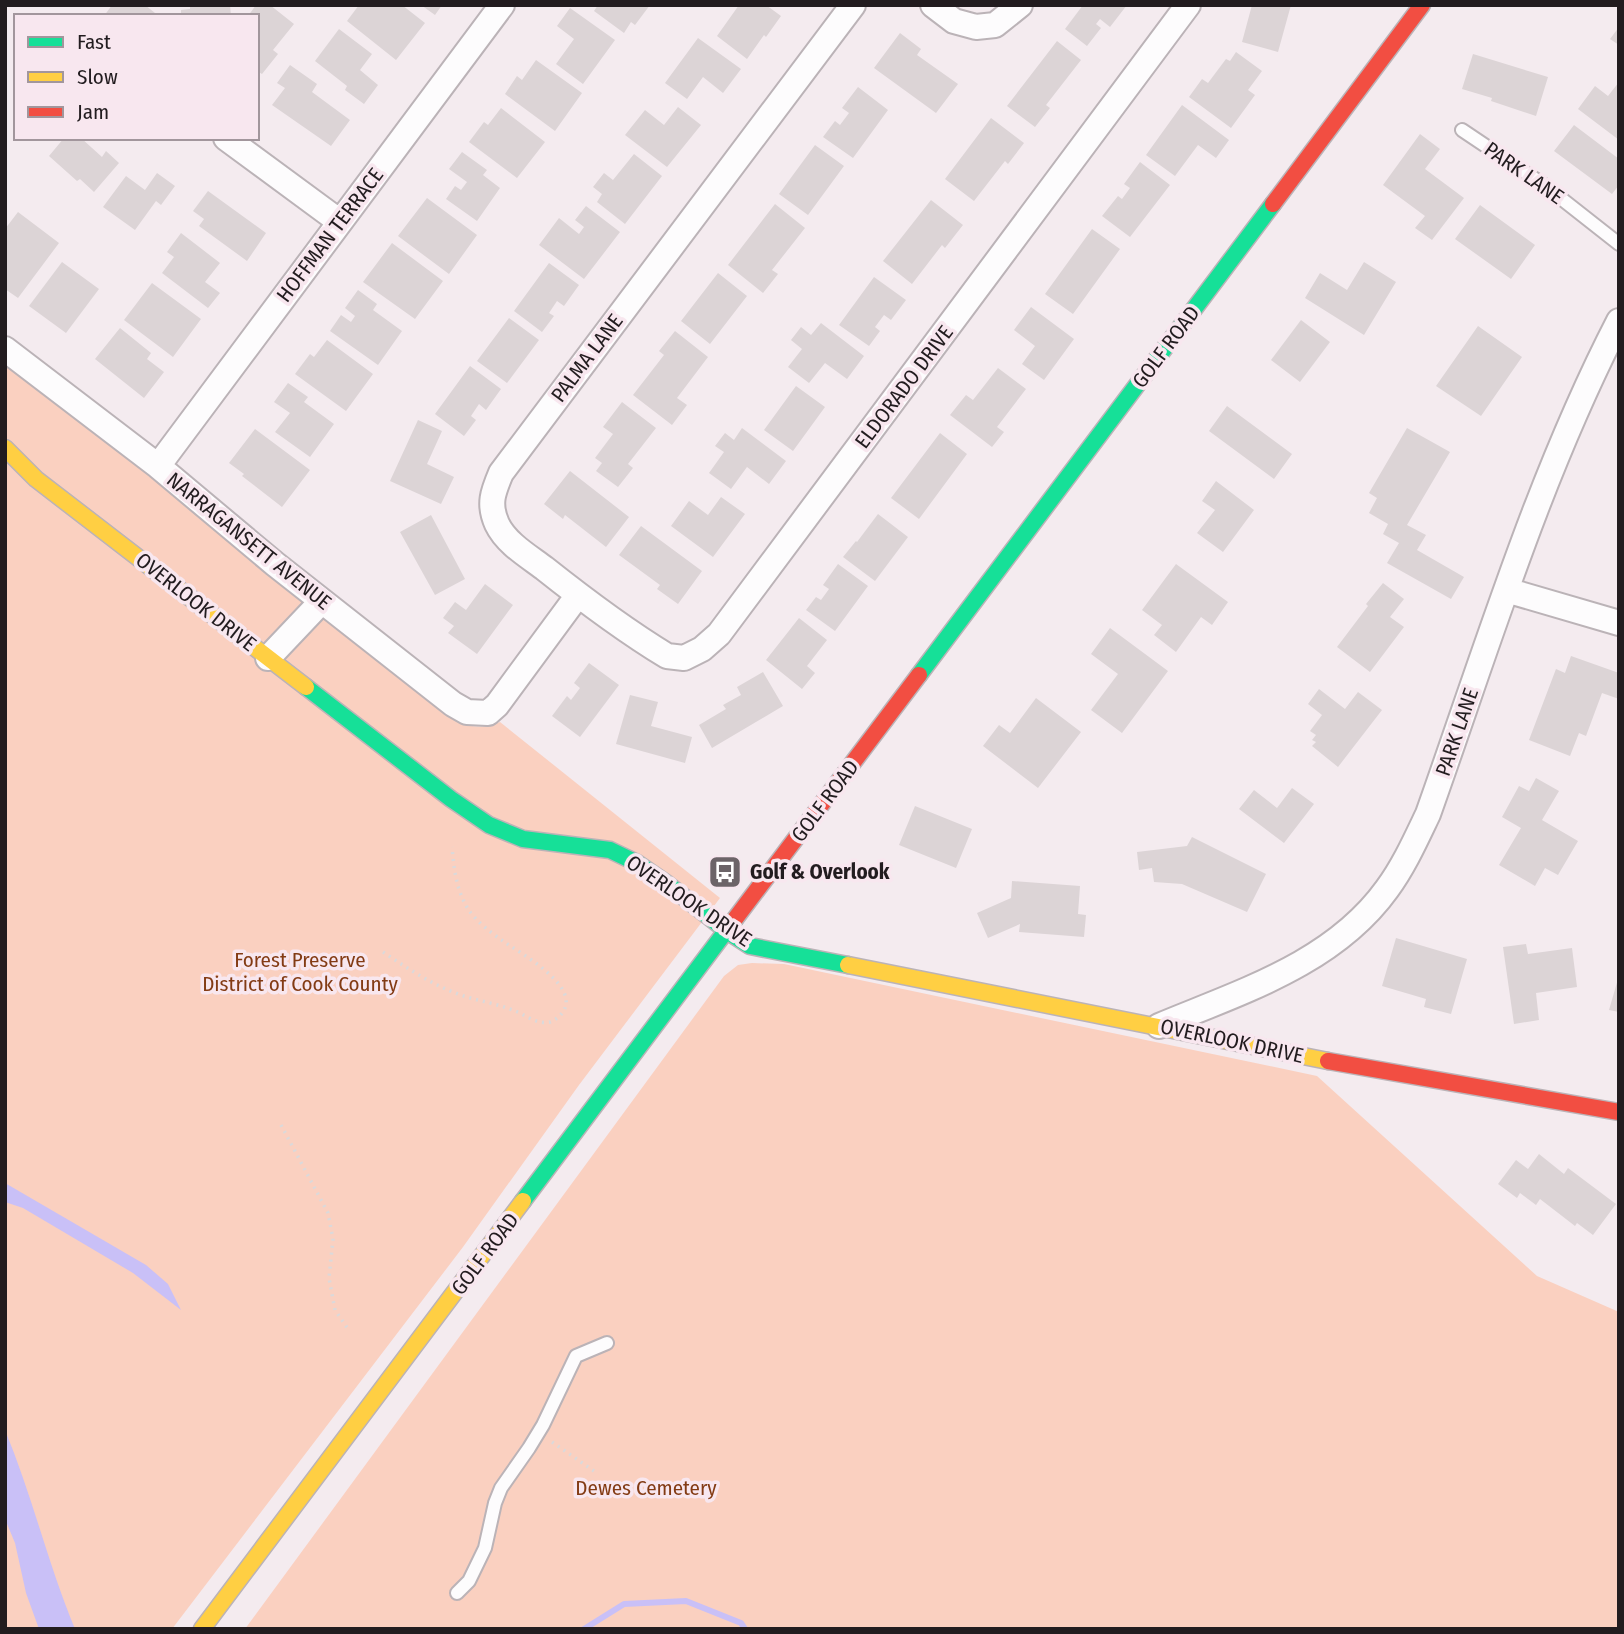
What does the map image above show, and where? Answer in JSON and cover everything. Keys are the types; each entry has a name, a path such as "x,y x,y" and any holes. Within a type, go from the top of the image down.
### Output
{"main road":[{"name":"GOLF ROAD","path":"202,1629 1422,5"},
{"name":"OVERLOOK DRIVE","path":"5,448 36,479 451,799 489,825 523,839 610,850 637,863 750,946 1338,1063 1619,1112"}],"street":[{"name":"HOFFMAN TERRACE","path":"158,466 502,5"},
{"name":"PALMA LANE","path":"578,595 510,541 498,526 492,508 493,492 501,473 853,5"},
{"path":"933,5 954,21 976,27 995,24 1020,5"},
{"name":"ELDORADO DRIVE","path":"578,595 667,656 684,657 702,649 719,634 1188,5"},
{"path":"229,140 340,222"},
{"name":"PARK LANE","path":"1159,1026 1303,963 1338,939 1365,915 1387,890 1408,857 1428,814 1529,523 1562,441 1619,321"},
{"name":"NARRAGANSETT AVENUE","path":"5,349 158,466 322,601 453,704 467,712 488,713 497,705 578,595"},
{"path":"1506,590 1619,623"},
{"path":"268,658 322,601"}],"lane":[{"name":"PARK LANE","path":"1462,130 1544,185 1619,244"},
{"path":"457,1593 470,1580 485,1548 501,1488 538,1432 576,1356 607,1343"}],"path":[{"path":"383,953 430,982 456,993 516,1011 537,1022 549,1022 565,1010 567,1001 561,986 469,911 455,877 452,847"},
{"path":"281,1125 327,1213 333,1239 331,1289 335,1310 348,1329"},
{"path":"538,1432 594,1471"}],"green space":[{"name":"Forest Preserve District of Cook County","path":"5,362 148,473 457,722 479,726 500,722 720,898 579,1085 463,1247 172,1629 5,1629"},
{"name":"Dewes Cemetery","path":"784,964 1317,1076 1537,1276 1619,1312 1619,1629 245,1629 724,976 738,965"}],"shaded area":[{"path":"5,1183 146,1265 168,1284 181,1310 133,1273 23,1208 5,1202"},
{"path":"5,1430 75,1629 39,1629 26,1593 15,1543 5,1519"}],"building":[{"path":"112,5 145,5 155,13 154,14 105,14"},
{"path":"190,5 230,5 231,14 181,14 181,10 190,9"},
{"path":"256,5 270,5 294,24 273,50 278,54 262,74 259,72 259,14 249,14"},
{"path":"359,5 402,5 425,23 396,60 347,21"},
{"path":"421,5 442,5 435,15"},
{"path":"598,5 650,5 635,25 631,22 624,33 594,11"},
{"path":"739,5 766,5 781,16 747,59 717,36"},
{"path":"1083,5 1127,5 1110,27 1100,19 1096,24 1101,28 1087,46 1065,29"},
{"path":"1252,5 1291,5 1278,52 1242,42"},
{"path":"570,8 615,40 583,84 556,64 574,39 557,26"},
{"path":"1619,27 1619,45 1610,39"},
{"path":"339,29 372,54 360,70 378,85 364,104 345,90 347,86 315,61"},
{"path":"900,33 921,49 917,55 958,84 936,113 874,68"},
{"path":"698,38 741,69 723,93 703,77 687,99 665,83"},
{"path":"1057,41 1081,60 1046,105 1050,108 1035,127 1007,106"},
{"path":"1236,52 1262,71 1248,90 1255,95 1231,128 1189,97 1202,79 1208,83 1226,59 1230,61"},
{"path":"1473,54 1548,77 1536,116 1462,89"},
{"path":"536,60 582,93 555,131 505,94 517,76 522,80"},
{"path":"290,65 317,84 312,92 350,120 331,146 272,105 285,88 277,83"},
{"path":"1619,82 1619,140 1578,109 1595,86 1608,96"},
{"path":"858,87 888,110 853,158 823,137 835,121 840,125 849,113 842,108"},
{"path":"1182,105 1229,140 1216,158 1198,145 1175,176 1146,155"},
{"path":"678,107 701,125 667,167 625,135 645,110 664,125"},
{"path":"501,108 545,142 517,178 469,142 484,122 488,125"},
{"path":"991,118 1024,143 1008,164 1005,161 974,201 945,179"},
{"path":"1574,125 1619,159 1619,185 1612,194 1554,151"},
{"path":"1420,134 1440,149 1425,169 1464,198 1432,240 1415,228 1425,216 1383,185"},
{"path":"62,140 83,140 102,157 106,151 119,163 94,192 49,156"},
{"path":"815,145 844,166 808,215 779,194"},
{"path":"462,152 487,170 483,175 500,188 477,221 446,199 455,186 461,190 467,182 449,169"},
{"path":"634,154 662,176 625,224 597,202 602,194 593,187 604,173 613,180"},
{"path":"1140,162 1170,185 1130,237 1102,216 1118,196 1122,199 1130,188 1124,184"},
{"path":"157,173 175,186 161,205 156,201 135,230 103,207 126,176 145,190"},
{"path":"208,191 266,233 247,261 199,226 204,219 193,211"},
{"path":"427,198 477,235 449,274 398,236"},
{"path":"931,200 963,225 945,248 942,245 912,284 883,261"},
{"path":"775,204 805,228 772,270 778,274 763,293 728,265"},
{"path":"1480,205 1535,245 1511,279 1455,239"},
{"path":"586,206 620,232 584,279 539,245 559,218 579,234 584,227 575,220"},
{"path":"18,212 59,243 18,298 5,289 5,229"},
{"path":"1092,229 1120,249 1073,314 1045,294"},
{"path":"181,233 220,263 205,282 220,293 208,308 162,273 174,257 167,252"},
{"path":"392,243 443,281 415,319 363,282"},
{"path":"62,262 99,289 66,333 29,306"},
{"path":"1364,262 1396,282 1364,335 1305,298 1320,273 1347,290"},
{"path":"549,263 579,285 564,306 557,301 549,313 554,316 542,332 514,311"},
{"path":"718,273 747,296 710,344 681,321"},
{"path":"874,277 906,300 891,320 884,315 875,327 880,331 869,346 839,325"},
{"path":"152,283 201,319 173,357 124,320"},
{"path":"358,290 377,304 373,310 402,331 378,365 330,331 341,315 351,322 355,316 345,308"},
{"path":"1031,307 1074,339 1044,380 1022,364 1035,346 1014,330"},
{"path":"509,318 539,340 507,383 477,361"},
{"path":"1301,320 1330,342 1300,382 1271,360"},
{"path":"821,323 864,356 847,379 825,363 809,383 788,367 802,349 791,340 801,327 811,335"},
{"path":"1478,326 1522,357 1481,416 1436,386"},
{"path":"120,328 151,353 147,359 164,372 144,398 95,359"},
{"path":"675,331 708,357 677,398 687,405 672,425 633,395 664,355 659,351"},
{"path":"327,340 373,374 346,411 295,374 310,354 314,357"},
{"path":"470,366 501,389 486,410 479,404 471,416 476,420 464,436 435,414"},
{"path":"998,368 1026,389 997,427 1004,432 992,447 950,415 966,395 973,400"},
{"path":"288,383 308,397 304,402 334,424 310,457 275,432 290,413 274,402"},
{"path":"796,386 825,407 793,451 764,430"},
{"path":"622,402 656,428 628,464 633,468 618,487 596,471 602,463 595,458 613,434 603,427"},
{"path":"1227,406 1292,454 1274,479 1209,431"},
{"path":"418,420 442,431 427,464 454,477 441,504 390,481"},
{"path":"742,428 786,461 769,484 747,467 731,489 709,473 724,452 715,446 725,433 734,440"},
{"path":"1407,428 1450,452 1407,525 1426,535 1417,550 1464,577 1451,599 1387,563 1399,543 1383,534 1388,524 1369,513 1377,498 1369,493"},
{"path":"255,429 310,470 282,507 229,463"},
{"path":"940,433 967,454 919,519 891,498"},
{"path":"570,471 629,517 606,547 565,515 563,519 544,504"},
{"path":"1216,481 1254,510 1223,552 1197,533 1215,510 1202,501"},
{"path":"721,497 745,514 713,557 671,526 689,501 708,515"},
{"path":"878,514 908,537 875,581 843,557"},
{"path":"431,515 465,579 435,595 400,532"},
{"path":"641,526 702,571 678,604 657,589 660,585 619,555"},
{"path":"838,564 868,586 835,631 806,610 816,597 821,600 829,589 823,585"},
{"path":"1176,564 1228,602 1212,625 1201,617 1176,652 1154,635 1162,625 1142,610"},
{"path":"1383,583 1404,599 1390,617 1404,627 1370,672 1337,647"},
{"path":"485,584 513,605 477,654 448,633 454,626 443,618 455,602 466,610"},
{"path":"799,618 827,640 807,666 815,673 802,689 766,660"},
{"path":"1110,628 1168,671 1122,733 1091,710 1118,674 1091,654"},
{"path":"1571,656 1619,673 1619,699 1602,693 1586,736 1579,733 1570,756 1529,740 1556,669 1565,673"},
{"path":"589,663 619,685 580,737 552,716 567,696 571,700 580,688 574,683"},
{"path":"763,672 783,706 712,748 699,725 726,709 723,705 741,695 737,687"},
{"path":"1319,689 1345,709 1358,692 1382,710 1338,767 1312,746 1316,742 1312,740 1316,735 1310,731 1322,715 1308,704"},
{"path":"630,695 658,702 651,726 692,737 685,763 616,744"},
{"path":"1036,698 1081,732 1038,788 983,746 999,725 1010,733"},
{"path":"1536,778 1559,791 1542,820 1578,841 1558,875 1545,868 1535,886 1499,865 1521,828 1502,817 1519,786 1529,791"},
{"path":"1292,788 1314,804 1284,843 1239,809 1254,790 1277,808"},
{"path":"915,806 972,829 956,868 899,845"},
{"path":"1192,837 1266,874 1247,912 1182,884 1154,882 1152,868 1139,870 1137,852 1187,846"},
{"path":"1012,881 1080,886 1078,914 1086,915 1084,937 1019,932 1020,924 988,938 977,913 1011,898"},
{"path":"1396,938 1467,959 1451,1014 1424,1007 1426,999 1382,986"},
{"path":"1526,944 1528,954 1572,948 1577,987 1536,993 1539,1020 1514,1024 1503,947"},
{"path":"1619,979 1619,1012 1609,1010"},
{"path":"1539,1154 1564,1174 1568,1168 1616,1204 1593,1235 1577,1223 1575,1226 1540,1199 1536,1205 1520,1193 1517,1198 1498,1184 1516,1160 1528,1169"}],"waterway":[{"path":"584,1629 624,1604 686,1601 741,1623 745,1629"}],"traffic: fast":[{"path":"919,675 1273,204"},
{"path":"306,687 451,799 489,825 523,839 610,850 637,863 750,946 848,965"},
{"path":"523,1201 735,919"}],"traffic: slow":[{"path":"5,448 36,479 306,687"},
{"path":"848,965 1328,1061"},
{"path":"202,1629 523,1201"}],"traffic: jam":[{"path":"1273,204 1422,5"},
{"path":"735,919 919,675"},
{"path":"1328,1061 1619,1112"}],"place":[{"name":"Golf & Overlook","path":"725,872"}]}
